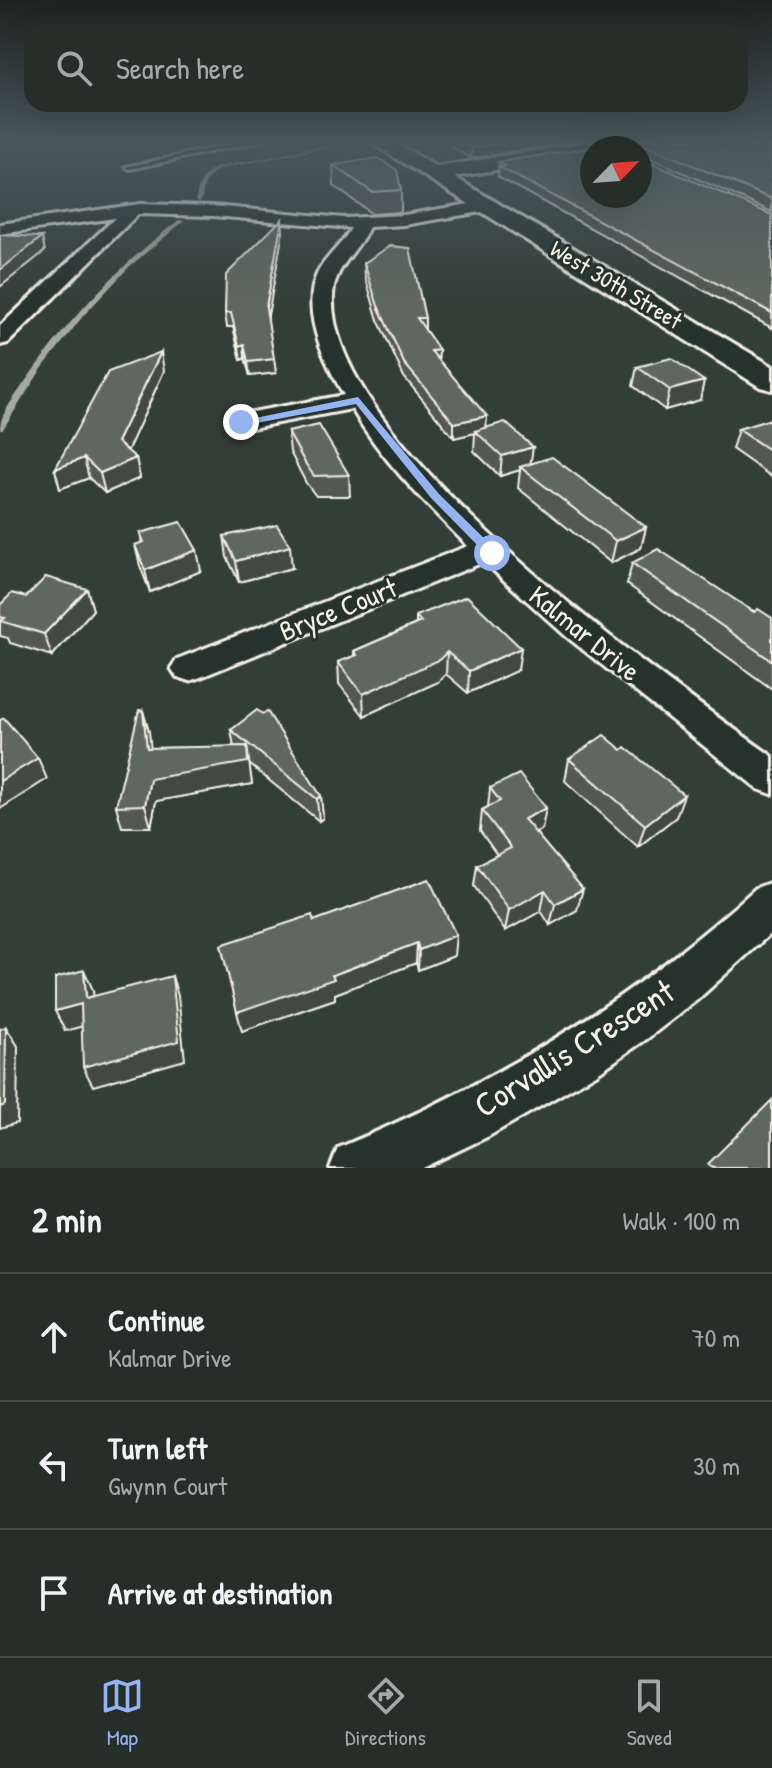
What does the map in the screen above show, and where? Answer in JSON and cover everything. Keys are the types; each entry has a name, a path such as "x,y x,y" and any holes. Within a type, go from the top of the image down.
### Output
{"main road":[{"name":"West 30th Street","path":"468,195 772,380"}],"street":[{"path":"0,229 133,210 213,211 301,221 362,223 420,218 487,206"},
{"path":"4,331 133,210"},
{"name":"Kalmar Drive","path":"362,223 353,242 331,263 322,297 327,338 358,400 435,496 486,550 580,631 772,778"},
{"path":"241,422 358,400"},
{"name":"Bryce Court","path":"189,668 486,550"},
{"name":"Corvallis Crescent","path":"358,1168 488,1105 595,1042 651,1005 772,902"}],"building":[{"path":"550,195 580,195 580,208 652,208 652,195 725,195 772,215 772,313"},
{"path":"282,219 266,307 274,359 248,362 244,344 239,346 231,313 225,313 226,275"},
{"path":"0,235 42,237 0,270"},
{"path":"390,246 410,248 425,318 417,318 439,350 431,351 487,416 454,423 404,363 378,306 364,263"},
{"path":"161,352 117,442 136,458 100,473 84,458 55,469 108,372"},
{"path":"671,358 704,381 670,390 637,367"},
{"path":"772,419 772,452 738,429"},
{"path":"505,422 533,447 502,456 475,431"},
{"path":"319,425 349,475 314,476 288,432"},
{"path":"552,457 646,527 616,541 520,467"},
{"path":"181,522 197,550 145,570 135,545 144,542 140,533"},
{"path":"277,525 290,546 236,561 224,536"},
{"path":"658,549 754,612 758,609 772,618 772,661 632,563"},
{"path":"46,577 87,589 44,634 1,621 5,618 0,617 0,605 12,593 26,597"},
{"path":"467,596 521,648 469,671 447,652 439,660 363,694 338,662 357,655 354,651 421,622 416,616"},
{"path":"139,710 143,711 147,748 247,746 248,762 150,779 145,805 116,806"},
{"path":"257,710 263,714 267,711 321,796 317,799 231,730"},
{"path":"4,718 38,758 0,781 0,720"},
{"path":"604,735 622,750 625,747 684,795 645,825 569,759"},
{"path":"519,774 546,808 524,819 583,889 555,904 545,890 509,910 477,865 511,848 482,810 500,801 490,788"},
{"path":"429,879 456,935 419,950 417,943 332,975 334,979 237,1012 221,945 312,915 314,921"},
{"path":"84,970 86,998 172,976 179,1041 83,1067 81,1004 55,1011 55,978"},
{"path":"6,1027 5,1105 0,1107 0,1029"},
{"path":"772,1100 772,1168 712,1168 708,1164"}],"waterway":[{"path":"199,195 199,200"},
{"path":"0,427 38,369 80,314 128,264 181,221"}],"route":[{"path":"241,422 358,400 435,496 492,553"}]}
